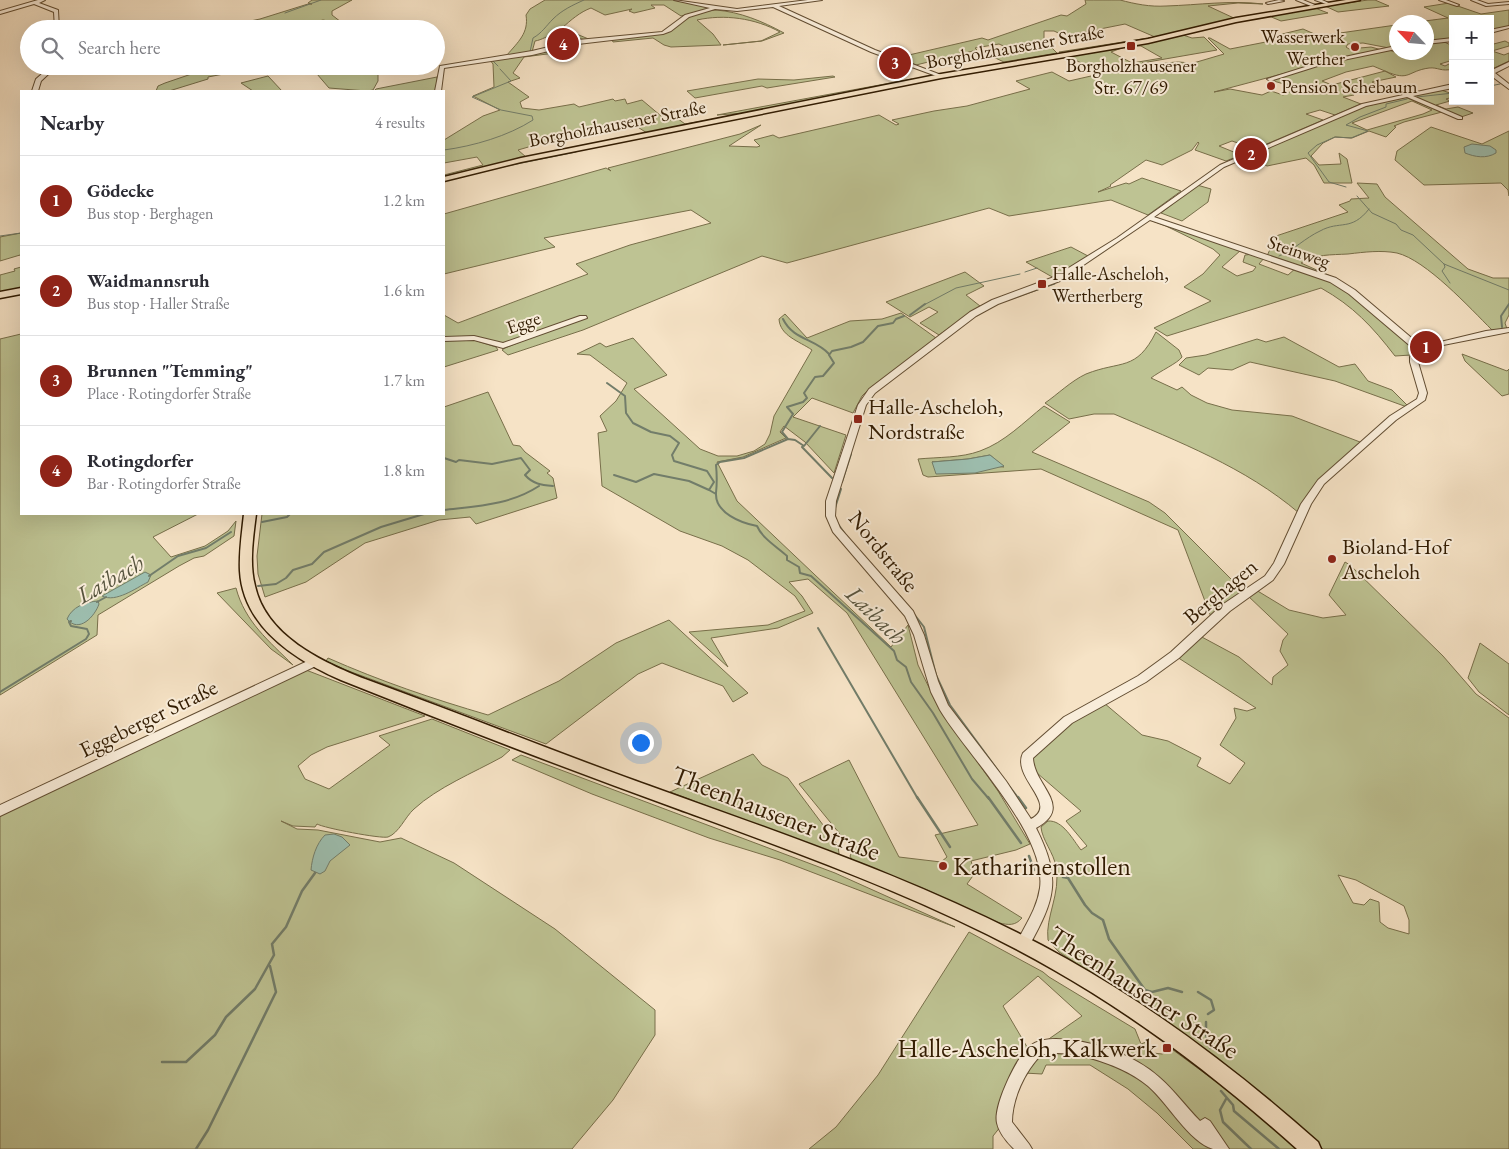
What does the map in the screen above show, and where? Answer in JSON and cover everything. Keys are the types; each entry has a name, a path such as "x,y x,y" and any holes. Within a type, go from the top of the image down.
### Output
{"main road":[{"name":"Borgholzhausener Straße","path":"445,178 521,160 941,76 1148,41 1236,20 1357,0"},
{"path":"0,295 20,291"},
{"name":"Theenhausener Straße","path":"250,515 244,565 246,583 257,611 271,628 293,648 314,662 461,721 839,864 933,902 1023,944 1096,986 1152,1022 1246,1092 1311,1149"}],"street":[{"path":"0,13 43,0"},
{"path":"676,0 715,8 743,10 775,6 785,1 820,0"},
{"path":"1268,3 1282,1 1279,0"},
{"path":"1298,0 1313,5"},
{"path":"1317,0 1328,4"},
{"path":"1407,0 1421,0"},
{"path":"1441,0 1457,5"},
{"path":"1473,0 1488,5 1509,2"},
{"path":"33,3 48,7 56,12 56,20"},
{"path":"775,6 873,51 941,76"},
{"path":"445,67 532,53 585,41 663,32 671,30 685,17 715,8"},
{"path":"1494,31 1509,27"},
{"path":"1434,42 1449,40"},
{"path":"1270,79 1323,63 1389,49"},
{"path":"1494,72 1509,64"},
{"path":"35,90 38,80 44,75"},
{"path":"438,90 441,75"},
{"path":"1494,75 1509,87"},
{"name":"Nordstraße","path":"1023,944 1034,926 1046,892 1046,864 1039,846 992,772 942,704 924,658 917,628 909,614 830,521 831,501 862,405 872,391 973,314 995,302 1057,279 1222,166 1364,105 1449,87"},
{"path":"1406,95 1460,118"},
{"name":"Steinweg","path":"1150,217 1333,280 1352,292 1411,342 1421,347"},
{"name":"Egge","path":"445,339 474,338 503,346 584,318"},
{"path":"1421,347 1437,346 1475,334 1509,330"},
{"name":"Berghagen","path":"1028,826 1042,818 1048,811 1048,803 1026,768 1027,756 1068,720 1142,679 1175,655 1226,608 1269,578 1279,564 1306,504 1321,482 1393,418 1421,400 1423,393 1414,357 1421,347"},
{"name":"Eggeberger Straße","path":"0,811 314,662"},
{"path":"1024,1149 1007,1129 1004,1122 1004,1114 1011,1094 1031,1056 1037,1050 1046,1047 1077,1048 1096,1053 1142,1073 1161,1088 1205,1136 1218,1145"},
{"path":"1205,1126 1218,1145"}],"green space":[{"path":"312,0 352,0 332,11 332,15 338,20 255,20 312,4 308,3"},
{"path":"545,0 674,0 711,8 681,16 664,5 651,5 655,8 634,13 629,11 632,9 605,15 591,8 579,14 562,28 591,40 552,35 535,41 532,52 507,55 524,32 526,15 530,9"},
{"path":"1085,0 1120,0 1143,5 1160,6 1238,3 1208,6 1236,19 1157,38 1062,54 1059,52 1155,37 1125,24 1065,36 1054,31 1044,31 1044,40 1057,53 1004,62 991,56 1009,51 1008,48 999,44 975,48 977,50 916,65 896,58 982,38 988,40 1061,15 1067,16 1086,4"},
{"path":"1375,0 1389,6 1338,12 1325,6"},
{"path":"1449,3 1481,14 1509,10 1509,26 1494,30 1494,15 1449,15 1449,39 1434,42 1434,20 1448,18 1424,7"},
{"path":"1315,8 1328,13 1281,21 1269,16"},
{"path":"716,10 751,18 784,33 762,41 723,45 761,41 780,32 750,20 718,17 697,20 713,34 721,45 671,47 653,38 613,42 611,38 664,33 671,30 687,16"},
{"path":"1389,26 1389,48 1363,43 1348,44 1346,47 1349,49 1371,47 1382,50 1357,54 1214,92 1230,89 1262,95 1271,91 1283,95 1298,88 1270,80 1324,63 1389,50 1389,60 1434,60 1434,43 1442,41 1449,44 1449,61 1440,64 1445,66 1449,64 1449,70 1422,69 1404,76 1385,71 1396,77 1372,82 1380,86 1351,93 1354,95 1343,97 1361,104 1335,115 1320,110 1306,114 1323,120 1255,149 1232,141 1219,146 1241,155 1226,161 1195,150 1198,142 1192,150 1162,165 1146,160 1111,186 1098,192 1126,183 1129,184 1142,178 1181,191 1148,215 1111,200 1009,216 989,208 787,263 762,256 583,330 508,355 502,350 530,338 507,344 494,343 477,337 445,338 445,316 458,323 588,274 576,264 630,245 711,223 691,210 544,238 555,247 445,274 445,214 606,168 611,171 608,168 740,134 761,125 729,146 757,147 760,146 754,140 773,135 779,138 879,115 896,125 899,124 892,120 967,106 1030,89 1016,81 1052,72 1069,81 1091,76 1097,70 1066,56 1127,46 1111,52 1132,63 1162,58 1141,46 1131,46 1183,35 1192,38 1204,37 1217,50 1142,63 1184,62 1190,64 1224,54 1208,38 1230,49 1276,40 1274,36 1303,29 1319,36","holes":["1373,66 1385,71 1332,85 1322,81 1346,72"]},
{"path":"1505,41 1509,43 1509,46 1494,50 1494,44"},
{"path":"563,47 570,51 524,57 513,73 520,78 508,82 529,97 520,102 522,108 539,110 574,104 579,107 613,99 615,101 625,99 627,104 642,100 667,121 677,118 685,124 731,116 647,133 633,124 571,138 570,135 518,150 526,157 445,177 445,175 483,165 477,157 445,163 445,139 483,116 500,110 473,96 494,87 493,64 489,59"},
{"path":"1494,52 1504,55 1509,53 1509,61 1494,68"},
{"path":"189,75 218,75 172,90 156,90 158,86"},
{"path":"318,75 378,75 378,81 373,90 329,88"},
{"path":"268,76 281,90 252,90 241,83"},
{"path":"437,77 437,90 376,89"},
{"path":"835,77 767,88 762,86 695,98 687,91 758,79 794,80"},
{"path":"912,79 746,113 717,115"},
{"path":"1441,90 1449,93 1449,98 1446,99 1449,101 1436,105 1446,109 1458,107 1473,113 1461,117 1413,96"},
{"path":"1405,97 1442,112 1394,126 1396,127 1386,137 1369,131 1352,138 1335,137 1323,143 1311,156 1319,165 1341,164 1339,153 1347,159 1352,183 1324,183 1314,165 1306,158 1267,166 1249,156 1363,107","holes":["1412,101 1432,110 1367,130 1352,123"]},
{"path":"1431,127 1482,144 1509,131 1509,196 1508,190 1501,183 1424,185 1395,160 1397,151"},
{"path":"1357,183 1377,184 1385,197 1468,269 1493,278 1509,278 1509,315 1505,323 1507,329 1492,330 1434,275 1409,257 1397,253 1373,252 1323,256 1301,263 1337,279 1267,256 1276,236 1348,212 1339,205 1351,199 1369,198"},
{"path":"1197,185 1211,189 1208,202 1182,221 1161,213"},
{"path":"1150,220 1241,250 1222,267 1237,276 1253,271 1256,267 1243,262 1245,255 1254,254 1265,257 1259,264 1288,275 1296,268 1332,280 1412,345 1414,350 1411,355 1395,356 1361,318 1343,302 1321,288 1167,336 1154,328 1211,301 1184,287 1203,274 1220,255 1213,249"},
{"path":"20,233 20,255 0,261 0,237"},
{"path":"1071,247 1088,256 1054,278 1026,262"},
{"path":"20,267 20,289 0,293 0,275 15,271 14,269"},
{"path":"965,272 984,286 966,295 980,306 939,335 920,323 938,312 929,307 910,317 886,302"},
{"path":"901,313 936,338 869,389 862,396 853,413 812,398 793,417 846,435 834,473 805,442 784,426 780,432 786,438 743,457 717,462 737,501 891,647 908,625 918,665 938,706 998,791 1030,844 1016,850 971,861 975,873 967,884 1022,918 1012,924 999,923 927,890 852,860 850,856 853,850 799,784 849,760 899,857 941,862 947,857 935,835 978,825 847,613 808,579 789,582 802,596 813,613 778,628 711,638 728,667 689,632 768,625 805,611 795,596 748,560 722,546 680,531 602,486 598,433 607,431 600,416 616,401 627,383 590,355 577,354 600,343 606,347 633,338 667,375 634,389 700,449 718,456 737,456 754,451 765,444 770,434 774,416 812,350 786,334 780,325 779,319 785,314 807,338 850,321 882,319"},
{"path":"1156,332 1179,350 1182,357 1151,378 1177,390 1182,387 1191,395 1207,403 1232,410 1292,416 1360,442 1319,481 1299,513 1256,482 1234,469 1163,435 1114,414 1094,414 1069,419 1045,403 1086,374 1127,363 1134,359 1149,345"},
{"path":"20,334 20,515 196,515 153,537 171,557 205,546 228,531 236,521 234,536 204,556 194,558 179,566 98,615 97,635 0,695 0,339"},
{"path":"1284,337 1339,367 1355,364 1368,381 1392,390 1408,406 1335,381 1250,362 1232,370 1208,368 1199,375 1179,365 1186,358 1206,355 1257,339 1266,342"},
{"path":"471,339 496,347 498,350 445,367 445,340"},
{"path":"1462,354 1507,371 1509,369 1509,394 1502,396 1465,361"},
{"path":"488,392 513,445 520,446 550,471 547,473 553,478 557,498 476,524 470,517 439,520 365,543 306,582 265,597 258,574 257,556 262,515 445,515 445,407"},
{"path":"1044,406 1070,422 1032,452 1149,502 1165,513 1243,591 1211,617 1178,530 1041,469 928,477 923,475 918,459 958,456 980,451 1006,437","holes":["990,455 1004,467 932,462"]},
{"path":"1345,562 1443,656 1476,694 1509,718 1509,1149 1323,1149 1298,1126 1124,995 1059,952 1048,940 1057,877 1055,862 1043,837 1041,827 1048,821 1058,824 1067,831 1081,850 1087,846 1066,821 1081,811 1037,773 1033,768 1032,759 1071,723 1104,703 1142,735 1168,741 1201,758 1197,766 1230,784 1245,763 1220,745 1236,718 1234,708 1247,711 1256,708 1177,657 1200,636 1239,657 1272,685 1273,677 1288,665 1280,651 1283,640 1288,634 1247,595 1256,590 1289,610 1323,618 1346,615 1329,595","holes":["1338,875 1356,880 1404,906 1409,920 1409,934 1388,928 1380,922 1379,902 1370,899 1364,905 1353,903"]},
{"path":"236,588 245,611 252,621 293,665 271,649 217,593"},
{"path":"669,620 748,693 733,702 723,686 662,663 638,674 546,744 326,661 328,658 407,689 488,715 559,681 616,643"},
{"path":"1480,643 1509,664 1509,715 1479,692 1468,678"},
{"path":"306,670 425,716 327,747 311,755 298,766 305,779 329,789 390,745 379,736 432,719 510,750 502,757 445,787 423,801 411,812 399,828 388,837 352,833 317,824 315,827 293,826 281,821 297,829 318,830 380,842 401,838 454,863 555,929 655,1010 655,1035 613,1100 572,1149 0,1149 0,814"},
{"path":"753,754 762,765 788,778 838,845 839,854 670,792"},
{"path":"521,755 835,873 955,927 780,860 709,838 592,794 512,760"},
{"path":"969,932 1043,972 1135,1029 1141,1044 1146,1042 1153,1053 1162,1054 1173,1050 1240,1099 1299,1149 1193,1149 1157,1113 1128,1089 1090,1065 1046,1065 1042,1074 1024,1073 1001,1126 993,1136 993,1149 809,1149 836,1127 878,1075","holes":["1038,976 1082,1016 1030,1052 1003,1006"]}],"shaded area":[{"path":"1472,144 1490,146 1496,150 1496,153 1480,157 1465,153 1464,147"},
{"path":"990,455 1004,466 975,473 936,474 932,462 968,459"},
{"path":"145,572 151,575 148,582 132,591 113,598 102,596"},
{"path":"98,601 97,609 86,622 76,625 67,619 72,611 80,606"},
{"path":"334,834 342,837 350,845 330,861 325,871 320,874 311,870 313,856 319,843 325,835"}],"waterway":[{"path":"285,13 321,0"},
{"path":"530,52 533,38 560,13 584,0"},
{"path":"491,59 498,66"},
{"path":"445,150 490,140 513,131 533,120 532,116 501,110 472,97 511,81 500,69"},
{"path":"849,96 952,76"},
{"path":"1494,85 1500,84"},
{"path":"1417,97 1449,93"},
{"path":"762,114 845,97"},
{"path":"1346,187 1329,182 1308,153 1317,145 1335,137 1351,138 1368,131 1346,125 1360,117 1386,107 1386,104 1407,99"},
{"path":"502,167 576,152"},
{"path":"1357,196 1369,209"},
{"path":"1279,256 1320,231 1357,221 1369,209"},
{"path":"1369,209 1372,213 1396,224 1401,230 1413,235 1444,264"},
{"path":"0,236 20,233"},
{"path":"1444,264 1509,290"},
{"path":"1444,264 1445,267 1442,271 1450,283"},
{"path":"1068,276 1084,265"},
{"name":"Laibach","path":"1025,272 1037,268"},
{"name":"Laibach","path":"923,305 956,288 1020,274"},
{"path":"1003,302 1055,284"},
{"path":"1502,327 1501,316 1509,304"},
{"name":"Laibach","path":"910,315 923,305"},
{"name":"Laibach","path":"788,439 782,432 793,414 787,407 803,402 807,398 804,393 815,377 823,376 834,363 829,355 832,351 863,342 878,326 893,323 896,319 904,316"},
{"name":"Laibach","path":"783,319 793,331 818,345 829,354"},
{"name":"Laibach","path":"607,383 625,396 626,413 633,423 651,432 670,436 679,443 672,455 674,461 707,471 714,482 709,490"},
{"name":"Laibach","path":"788,439 795,440 804,446 820,426"},
{"name":"Laibach","path":"788,439 744,458 720,462 716,465 716,493 720,506 737,520 757,526 766,538 787,556 787,560 799,567 800,573 811,576 894,651 897,660 906,667 911,682 933,713 972,779 989,799"},
{"path":"802,447 832,478"},
{"path":"842,482 851,454"},
{"name":"Laibach","path":"445,458 456,462 459,460 492,464 521,458 530,470 525,475 528,478 538,484 553,486"},
{"name":"Laibach","path":"614,475 636,482 654,474 689,481 709,490"},
{"path":"445,510 505,501 539,486"},
{"path":"835,508 841,489"},
{"name":"Laibach","path":"709,490 716,494"},
{"name":"Laibach","path":"262,522 289,515"},
{"path":"258,586 276,584 286,578 293,570 312,564 324,552 381,527 421,515"},
{"path":"838,524 845,534"},
{"name":"Laibach","path":"149,576 178,556 206,548 231,532"},
{"path":"900,596 924,627 936,675 950,705 999,772"},
{"name":"Laibach","path":"97,602 106,597"},
{"name":"Laibach","path":"0,692 86,639 89,634 87,629 71,626 69,622 71,621"},
{"path":"818,628 918,799"},
{"path":"1006,782 1019,799"},
{"path":"917,797 950,847"},
{"name":"Laibach","path":"988,797 1021,843"},
{"path":"1018,797 1026,808"},
{"name":"Laibach","path":"1029,856 1034,870"},
{"path":"162,1062 186,1062 215,1035 226,1017 255,989 274,955 272,944 286,927 302,891 315,873"},
{"name":"Laibach","path":"1063,877 1068,878 1092,913 1103,920 1109,939 1145,990 1152,992 1168,988 1182,992"},
{"path":"196,1149 208,1130 276,992 270,966"},
{"name":"Laibach","path":"1198,992 1211,1000 1214,1010 1208,1014"},
{"name":"Laibach","path":"1206,1022 1206,1035 1210,1048"},
{"name":"Laibach","path":"1221,1091 1233,1105 1234,1111 1279,1149"},
{"path":"1226,1099 1220,1110 1223,1122 1251,1149"}],"place":[{"name":"Rotingdorfer","path":"563,44"},
{"name":"Borgholzhausener Str. 67/69","path":"1131,46"},
{"name":"Wasserwerk Werther","path":"1355,47"},
{"name":"Brunnen \"Temming\"","path":"895,63"},
{"name":"Pension Schebaum","path":"1271,86"},
{"name":"Waidmannsruh","path":"1251,154"},
{"name":"Halle-Ascheloh, Wertherberg","path":"1042,284"},
{"name":"Gödecke","path":"1426,347"},
{"name":"Halle-Ascheloh, Nordstraße","path":"858,419"},
{"name":"Bioland-Hof Ascheloh","path":"1332,559"},
{"name":"Katharinenstollen","path":"943,866"},
{"name":"Halle-Ascheloh, Kalkwerk","path":"1167,1048"}]}
